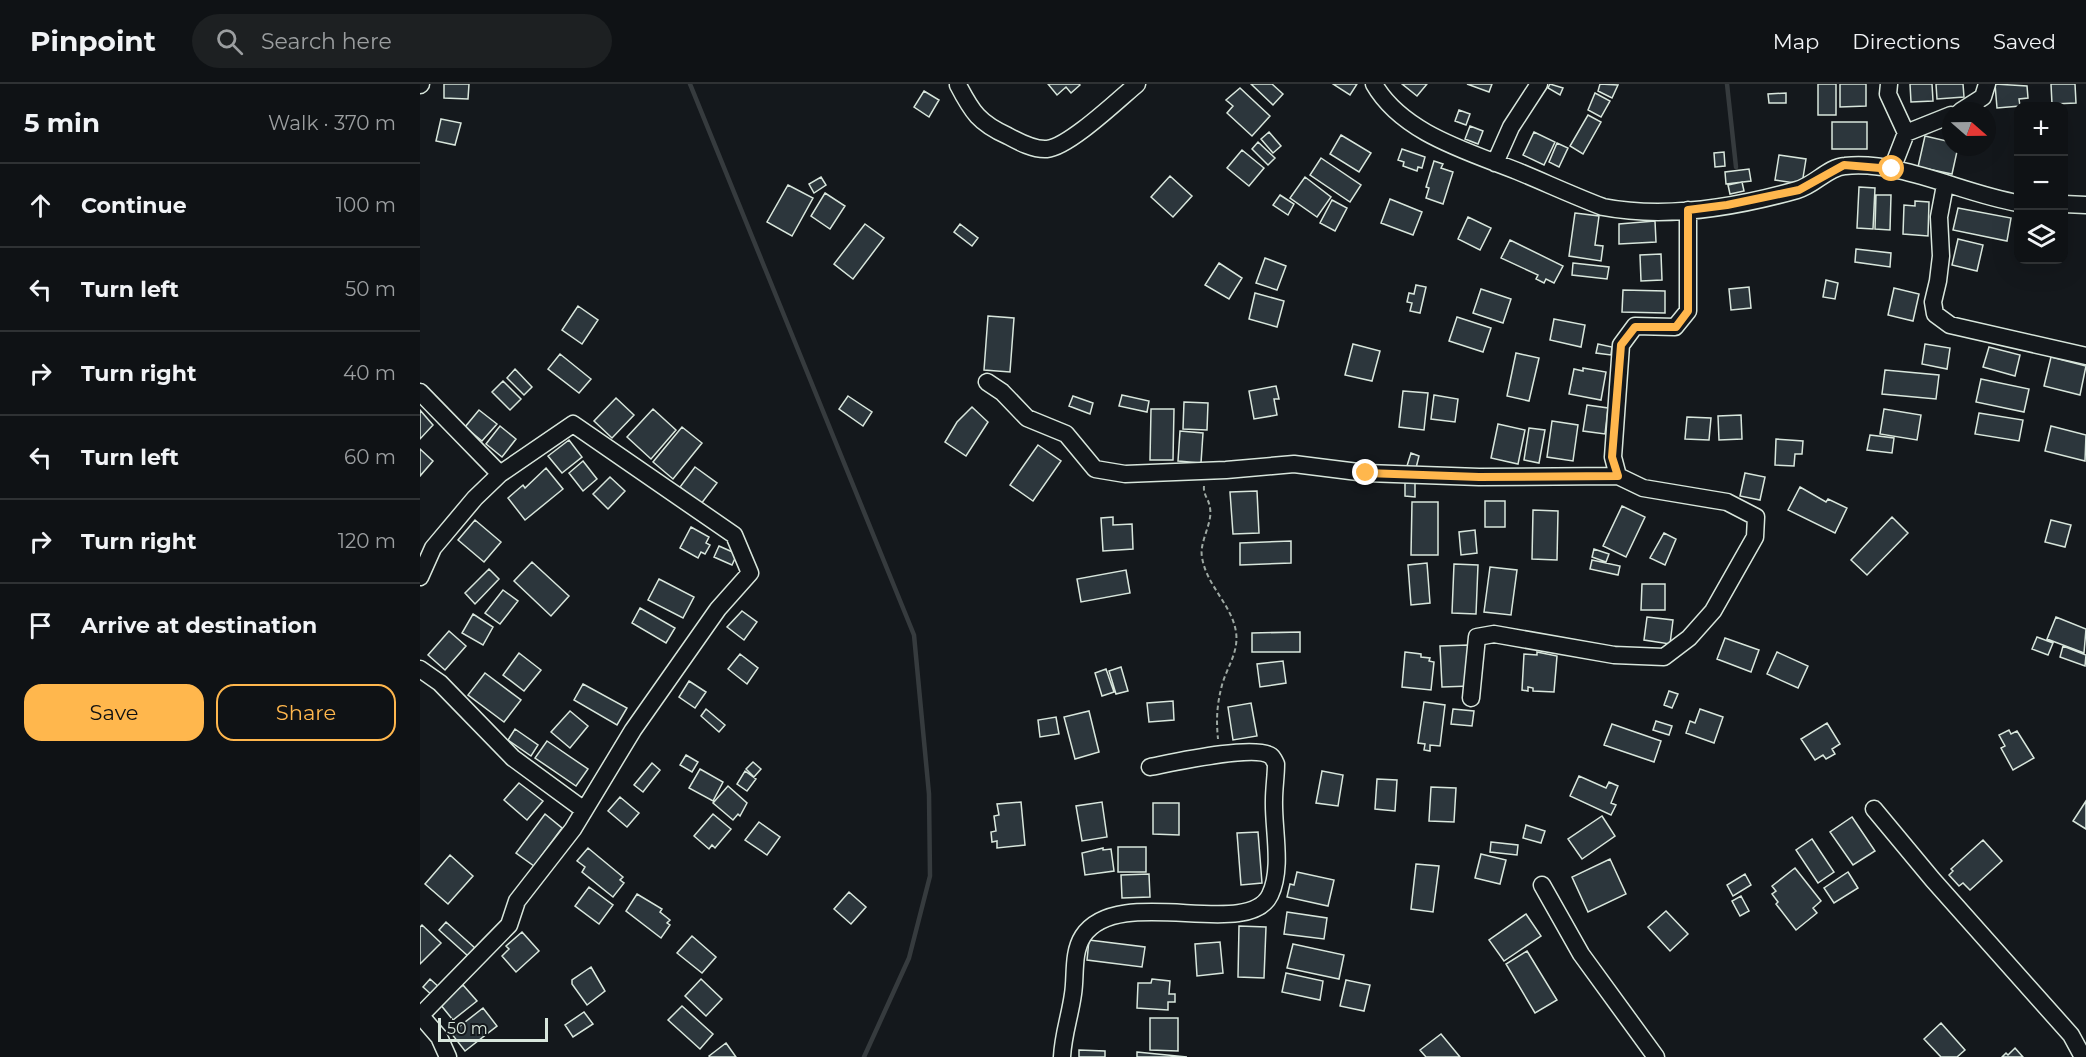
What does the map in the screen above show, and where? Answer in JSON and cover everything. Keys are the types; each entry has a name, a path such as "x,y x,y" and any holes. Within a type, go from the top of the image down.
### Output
{"street":[{"path":"958,85 971,109 985,125 1027,145 1047,149 1070,137 1137,84"},
{"path":"1374,84 1384,102 1407,121 1464,151 1603,207 1620,210 1688,210 1727,205 1799,190 1844,165 1892,169 2014,202"},
{"path":"1495,163 1511,127 1539,84"},
{"path":"1889,84 1888,94 1906,133 1892,169"},
{"path":"1976,102 1983,98 1987,84"},
{"path":"1906,133 1942,119"},
{"path":"1945,184 1938,218 1941,256 1933,302 1935,314 1950,325 2086,356"},
{"path":"2068,204 2086,205"},
{"path":"1618,476 1612,457 1621,345 1635,327 1676,327 1688,311 1688,210"},
{"path":"987,382 1002,392 1027,418 1066,434 1095,470 1125,474 1294,464 1388,474 1479,477 1618,476 1643,488 1727,502 1756,517 1755,537 1713,610 1689,638 1664,657 1614,655 1494,634 1477,637 1471,698"},
{"path":"420,392 500,474"},
{"path":"420,576 433,548 475,498 500,474 573,424 734,535 750,573 718,609 633,730 584,810 517,901 509,925 420,1016 439,1037 448,1057"},
{"path":"420,669 440,684 513,758 584,810"},
{"path":"1062,1057 1064,1034 1073,994 1077,951 1082,937 1094,924 1123,913 1233,914 1256,907 1265,902 1270,894 1275,861 1276,764 1271,756 1262,752 1225,754 1150,767"},
{"path":"1874,809 1933,880 2071,1035 2083,1057"},
{"path":"1542,885 1581,954 1656,1057"}],"path":[{"path":"1205,471 1204,493 1210,508 1202,556 1236,632 1233,660 1223,682 1216,711 1218,743 1225,754"}],"building":[{"path":"444,84 469,84 468,99 444,98"},
{"path":"1048,84 1080,85 1071,93 1066,87 1057,95"},
{"path":"1251,84 1272,84 1283,94 1273,105"},
{"path":"1333,84 1357,84 1350,95"},
{"path":"1402,84 1427,84 1417,96"},
{"path":"1467,84 1492,84 1489,92"},
{"path":"1550,84 1563,88 1560,95 1548,88"},
{"path":"1600,84 1618,85 1612,98 1598,91"},
{"path":"1818,84 1836,84 1836,115 1818,115"},
{"path":"1840,84 1866,84 1866,106 1840,107"},
{"path":"1910,84 1932,84 1933,101 1911,102"},
{"path":"1936,84 1963,84 1964,97 1937,99"},
{"path":"1995,84 2027,86 2028,98 2014,102 2014,107 1997,108"},
{"path":"2051,84 2075,84 2076,103 2052,102"},
{"path":"1240,88 1270,116 1252,136 1227,113 1233,106 1226,100"},
{"path":"924,91 939,100 929,117 914,107"},
{"path":"1595,93 1610,101 1601,117 1588,110"},
{"path":"1786,93 1786,103 1769,103 1768,94"},
{"path":"1459,110 1470,114 1466,125 1455,121"},
{"path":"1588,115 1601,122 1583,154 1570,146"},
{"path":"441,119 461,123 455,145 436,141"},
{"path":"1832,122 1867,122 1867,149 1832,149"},
{"path":"1470,126 1483,131 1478,144 1465,139"},
{"path":"1269,132 1281,146 1273,153 1261,139"},
{"path":"1534,132 1555,142 1544,165 1523,155"},
{"path":"1341,135 1371,153 1359,172 1330,154"},
{"path":"1925,136 1942,140 1942,156 1956,156 1952,174 1918,167"},
{"path":"1258,142 1275,158 1268,165 1252,149"},
{"path":"1557,143 1568,148 1559,167 1549,162"},
{"path":"1402,149 1425,157 1422,168 1418,167 1417,171 1403,166 1404,162 1398,160"},
{"path":"1242,150 1264,168 1249,186 1227,168"},
{"path":"1724,152 1725,166 1715,167 1714,153"},
{"path":"1779,155 1806,159 1802,184 1775,180"},
{"path":"1321,158 1361,185 1350,202 1310,175"},
{"path":"1434,161 1443,164 1441,168 1453,172 1443,204 1426,198 1429,188 1426,187"},
{"path":"1749,169 1751,181 1726,184 1725,172"},
{"path":"1170,176 1192,196 1173,217 1151,197"},
{"path":"821,177 826,185 814,193 809,184"},
{"path":"1305,177 1331,197 1317,217 1290,198"},
{"path":"1742,182 1744,191 1730,194 1728,185"},
{"path":"788,185 813,198 792,236 767,222"},
{"path":"1859,187 1875,188 1873,229 1857,228"},
{"path":"825,193 845,206 830,229 811,216"},
{"path":"1280,195 1294,204 1288,215 1273,205"},
{"path":"1876,195 1891,195 1890,230 1875,229"},
{"path":"1390,199 1422,212 1413,235 1381,223"},
{"path":"1332,200 1347,208 1335,231 1320,223"},
{"path":"1915,201 1929,202 1928,236 1903,234 1904,205 1915,206"},
{"path":"1958,208 2011,218 2007,241 1953,230"},
{"path":"1575,213 1599,216 1595,245 1603,246 1601,261 1569,256"},
{"path":"1468,217 1491,228 1480,250 1458,239"},
{"path":"1655,221 1656,242 1619,244 1619,224"},
{"path":"865,224 884,238 853,279 834,264"},
{"path":"960,224 978,238 972,246 954,232"},
{"path":"1958,239 1983,245 1977,271 1952,265"},
{"path":"1510,240 1563,266 1554,283 1546,279 1544,283 1536,279 1538,275 1501,258"},
{"path":"1856,249 1891,253 1890,267 1855,262"},
{"path":"1661,254 1662,280 1641,281 1640,255"},
{"path":"1265,258 1286,266 1277,290 1256,283"},
{"path":"1219,263 1242,278 1229,299 1205,285"},
{"path":"1573,263 1609,267 1607,279 1572,275"},
{"path":"1826,280 1838,283 1835,299 1823,297"},
{"path":"1416,285 1426,287 1420,313 1410,311 1412,303 1407,302 1409,293 1414,294"},
{"path":"1749,287 1751,308 1731,310 1729,289"},
{"path":"1894,288 1919,294 1913,321 1888,315"},
{"path":"1481,289 1511,299 1503,323 1473,313"},
{"path":"1623,290 1665,291 1665,313 1622,312"},
{"path":"1255,293 1284,301 1277,327 1249,319"},
{"path":"578,306 598,320 582,344 562,330"},
{"path":"988,316 1014,318 1010,372 984,370"},
{"path":"1457,317 1491,328 1483,352 1449,341"},
{"path":"1554,319 1585,325 1581,347 1550,340"},
{"path":"1353,344 1380,351 1372,381 1345,375"},
{"path":"1598,344 1612,347 1611,355 1596,353"},
{"path":"1925,344 1950,348 1947,369 1922,364"},
{"path":"1989,347 2020,355 2015,376 1983,367"},
{"path":"1516,353 1539,358 1529,401 1507,396"},
{"path":"560,354 591,379 579,393 548,369"},
{"path":"2051,357 2086,366 2080,395 2044,386"},
{"path":"1583,368 1606,372 1601,400 1569,394 1574,369 1583,371"},
{"path":"515,369 532,387 524,395 507,378"},
{"path":"1885,370 1939,375 1936,399 1882,394"},
{"path":"1981,379 2029,389 2024,412 1976,402"},
{"path":"503,381 521,399 510,410 492,392"},
{"path":"1276,386 1279,399 1274,399 1277,415 1254,419 1249,391"},
{"path":"1403,391 1428,393 1424,430 1399,427"},
{"path":"1122,395 1149,401 1147,412 1119,406"},
{"path":"1434,395 1458,399 1455,422 1431,419"},
{"path":"848,396 872,412 863,426 839,409"},
{"path":"1073,396 1093,403 1090,414 1069,406"},
{"path":"616,398 634,415 612,438 594,421"},
{"path":"1184,402 1208,403 1207,430 1183,429"},
{"path":"1587,405 1608,408 1605,434 1583,431"},
{"path":"972,407 988,422 966,456 945,442 957,422"},
{"path":"653,409 676,430 651,459 627,437"},
{"path":"1151,409 1174,409 1173,460 1150,460"},
{"path":"1884,409 1921,415 1917,440 1880,434"},
{"path":"420,410 433,425 420,439"},
{"path":"479,410 497,424 482,441 465,427"},
{"path":"1979,413 2023,420 2019,441 1975,434"},
{"path":"1741,415 1742,439 1719,440 1718,416"},
{"path":"1687,417 1711,418 1709,440 1685,439"},
{"path":"1552,421 1578,425 1573,461 1547,457"},
{"path":"1498,424 1525,430 1518,464 1491,458"},
{"path":"500,426 516,439 502,457 486,444"},
{"path":"2051,426 2086,435 2085,461 2045,451"},
{"path":"682,427 702,443 673,479 653,462"},
{"path":"1529,428 1545,430 1539,463 1524,460"},
{"path":"1180,431 1203,433 1201,463 1178,461"},
{"path":"1870,435 1894,438 1892,453 1867,450"},
{"path":"1776,439 1803,441 1802,454 1795,454 1794,466 1775,465"},
{"path":"569,440 582,457 562,473 548,456"},
{"path":"1038,445 1061,461 1033,501 1010,485"},
{"path":"420,449 433,461 420,476"},
{"path":"1411,453 1419,456 1416,468 1407,466"},
{"path":"583,461 597,479 583,491 569,473"},
{"path":"695,467 717,483 701,504 680,487"},
{"path":"546,468 563,489 525,520 508,498 523,485 525,488"},
{"path":"1745,473 1765,477 1760,500 1740,496"},
{"path":"610,477 625,491 608,509 593,494"},
{"path":"1405,483 1415,483 1415,497 1405,496"},
{"path":"1800,487 1826,502 1828,499 1847,508 1835,533 1788,510"},
{"path":"1257,491 1259,533 1233,534 1230,492"},
{"path":"1485,501 1505,501 1505,527 1485,527"},
{"path":"1412,502 1438,502 1438,555 1411,555"},
{"path":"1622,506 1645,517 1626,557 1603,546"},
{"path":"1533,510 1558,511 1557,560 1532,559"},
{"path":"1113,517 1113,525 1132,524 1133,549 1103,551 1101,518"},
{"path":"1892,517 1908,533 1867,575 1851,560"},
{"path":"475,520 501,542 484,562 458,540"},
{"path":"2051,520 2071,525 2065,547 2045,542"},
{"path":"691,527 709,537 706,543 710,545 705,554 701,552 698,558 680,548"},
{"path":"1475,530 1477,553 1461,555 1459,532"},
{"path":"1664,533 1676,539 1665,565 1650,558"},
{"path":"1291,541 1291,563 1240,565 1240,543"},
{"path":"719,546 737,554 732,565 714,557"},
{"path":"1594,549 1609,554 1606,562 1592,557"},
{"path":"1592,560 1620,566 1618,575 1590,569"},
{"path":"532,562 569,596 551,616 514,581"},
{"path":"1427,563 1430,603 1411,605 1408,565"},
{"path":"1454,564 1478,565 1476,614 1452,613"},
{"path":"1490,567 1517,570 1511,615 1484,612"},
{"path":"489,569 499,579 475,604 465,593"},
{"path":"1126,570 1130,593 1081,602 1077,579"},
{"path":"659,579 694,597 683,618 648,600"},
{"path":"1642,584 1665,584 1665,610 1641,610"},
{"path":"503,590 518,601 500,624 485,613"},
{"path":"640,608 675,628 666,643 632,623"},
{"path":"742,611 757,622 744,640 727,627"},
{"path":"473,614 493,627 483,645 462,633"},
{"path":"1647,617 1673,620 1670,644 1644,640"},
{"path":"2056,617 2086,629 2084,653 2047,639"},
{"path":"449,631 466,646 445,670 428,655"},
{"path":"1300,632 1300,652 1252,652 1252,633"},
{"path":"2037,637 2053,643 2048,655 2032,649"},
{"path":"1725,638 1759,650 1751,672 1717,659"},
{"path":"1468,645 1470,686 1442,687 1440,646"},
{"path":"2063,646 2086,655 2085,666 2060,657"},
{"path":"1405,652 1421,654 1421,657 1430,658 1429,661 1434,662 1431,690 1402,687"},
{"path":"1537,652 1557,656 1554,692 1533,691 1533,688 1528,687 1528,691 1522,690 1524,654 1537,655"},
{"path":"1777,652 1808,666 1798,688 1767,674"},
{"path":"519,653 541,670 524,691 503,675"},
{"path":"740,654 758,668 747,684 728,669"},
{"path":"1283,661 1286,683 1260,687 1257,664"},
{"path":"1121,667 1128,691 1116,694 1109,671"},
{"path":"1106,669 1114,692 1102,696 1095,673"},
{"path":"485,673 521,700 504,722 468,695"},
{"path":"689,681 706,692 695,708 679,697"},
{"path":"583,684 627,708 617,725 574,700"},
{"path":"1669,691 1678,694 1672,708 1664,705"},
{"path":"1173,701 1174,720 1149,722 1147,703"},
{"path":"1424,702 1445,705 1440,746 1430,745 1430,751 1424,750 1425,744 1418,743"},
{"path":"1251,703 1257,736 1233,740 1228,707"},
{"path":"706,709 725,725 719,732 701,716"},
{"path":"1453,709 1474,711 1472,726 1451,724"},
{"path":"1700,709 1723,717 1714,743 1686,733 1690,721 1695,723"},
{"path":"570,711 588,726 570,748 551,732"},
{"path":"1089,711 1099,752 1075,759 1064,717"},
{"path":"1056,717 1059,734 1040,737 1038,720"},
{"path":"1656,721 1672,726 1669,735 1653,730"},
{"path":"1827,723 1840,744 1832,749 1835,754 1826,759 1823,755 1815,760 1801,739"},
{"path":"1612,724 1661,741 1654,762 1604,745"},
{"path":"515,729 538,745 531,756 508,740"},
{"path":"2009,730 2011,734 2017,731 2034,758 2013,770 2001,748 2005,746 1999,735"},
{"path":"547,741 588,769 576,786 535,758"},
{"path":"686,755 698,762 692,772 680,765"},
{"path":"753,762 761,769 754,777 746,769"},
{"path":"652,763 660,770 643,792 634,785"},
{"path":"700,769 723,782 713,801 689,788"},
{"path":"745,771 756,779 747,791 737,784"},
{"path":"1322,771 1343,775 1338,806 1316,803"},
{"path":"1579,776 1606,788 1609,782 1618,786 1611,803 1616,805 1611,815 1570,796"},
{"path":"1377,779 1397,780 1395,811 1375,809"},
{"path":"519,783 543,801 527,820 504,800"},
{"path":"728,786 747,803 740,816 738,814 733,820 713,803"},
{"path":"1431,787 1456,788 1454,822 1429,821"},
{"path":"620,797 639,813 627,827 608,811"},
{"path":"2086,801 2086,829 2073,821"},
{"path":"1021,802 1025,845 997,848 997,841 992,842 991,832 996,831 994,816 999,815 997,804"},
{"path":"1102,802 1107,837 1082,841 1076,806"},
{"path":"1153,803 1179,803 1179,835 1153,834"},
{"path":"545,814 562,828 534,866 516,853"},
{"path":"713,814 731,829 715,848 712,845 709,849 694,836"},
{"path":"1602,816 1615,836 1582,859 1568,839"},
{"path":"1852,817 1875,851 1853,865 1830,832"},
{"path":"759,822 780,837 767,855 745,840"},
{"path":"1526,825 1545,831 1541,843 1523,838"},
{"path":"1258,832 1262,883 1241,885 1237,833"},
{"path":"1812,839 1834,872 1818,883 1796,850"},
{"path":"1983,840 2002,861 1970,890 1963,883 1959,886 1949,875 1953,871 1951,869"},
{"path":"1491,842 1518,845 1517,855 1490,852"},
{"path":"1118,847 1146,847 1146,872 1118,872"},
{"path":"588,848 623,877 620,880 624,883 613,897 582,872 585,867 577,861"},
{"path":"1103,848 1103,850 1111,849 1114,871 1085,875 1082,853"},
{"path":"1481,854 1506,860 1500,884 1475,878"},
{"path":"450,855 473,876 448,904 425,884"},
{"path":"1610,859 1626,894 1588,912 1572,877"},
{"path":"1416,864 1439,866 1433,912 1411,909"},
{"path":"1795,868 1821,901 1813,908 1817,913 1796,930 1776,904 1778,902 1772,894 1776,891 1772,886"},
{"path":"1297,872 1334,880 1328,906 1287,897 1290,884 1294,885"},
{"path":"1848,872 1858,888 1834,903 1824,888"},
{"path":"1149,874 1150,897 1122,898 1121,875"},
{"path":"1745,874 1751,885 1733,896 1727,885"},
{"path":"589,887 613,905 599,924 575,906"},
{"path":"849,892 866,907 851,924 834,909"},
{"path":"637,894 662,909 660,912 670,920 667,923 670,925 661,938 626,911"},
{"path":"1741,896 1749,911 1740,916 1732,901"},
{"path":"1666,911 1688,934 1670,951 1648,927"},
{"path":"1287,912 1327,918 1324,939 1284,934"},
{"path":"1526,914 1541,936 1504,961 1489,940"},
{"path":"446,922 475,948 468,956 439,930"},
{"path":"422,925 441,943 420,964 420,927"},
{"path":"1239,926 1266,927 1264,978 1238,977"},
{"path":"522,932 539,951 516,972 502,956 509,949 506,946"},
{"path":"692,936 716,957 702,973 677,953"},
{"path":"1089,940 1145,947 1142,967 1087,960"},
{"path":"1220,942 1223,973 1197,976 1195,944"},
{"path":"1293,944 1344,955 1339,979 1287,968"},
{"path":"1527,951 1557,1000 1535,1013 1506,964"},
{"path":"591,967 605,991 587,1005 572,984 572,980"},
{"path":"1286,973 1323,981 1320,1000 1282,992"},
{"path":"430,979 440,988 433,996 423,987"},
{"path":"701,979 722,999 706,1016 685,996"},
{"path":"1152,979 1170,981 1169,994 1175,994 1175,1002 1168,1002 1168,1010 1137,1008 1138,983 1151,983"},
{"path":"1346,980 1370,985 1364,1011 1340,1006"},
{"path":"463,985 477,1001 453,1020 440,1004"},
{"path":"682,1006 713,1034 700,1049 668,1020"},
{"path":"483,1008 497,1026 465,1051 451,1033"},
{"path":"584,1012 593,1024 573,1037 565,1025"},
{"path":"1150,1018 1178,1018 1178,1051 1150,1050"},
{"path":"1941,1023 1965,1050 1957,1057 1941,1057 1924,1039"},
{"path":"1441,1034 1460,1057 1426,1057 1420,1050"},
{"path":"726,1043 736,1057 709,1056"},
{"path":"2015,1048 2023,1057 2002,1057 2006,1053 2008,1055"},
{"path":"1079,1050 1105,1051 1105,1057 1079,1057"},
{"path":"1137,1052 1187,1057 1137,1057"}],"waterway":[{"path":"690,84 914,635 929,794 930,876 909,958 864,1057"},
{"path":"1727,84 1736,167"}],"route":[{"path":"1366,473 1479,477 1618,476 1612,457 1621,345 1635,327 1676,327 1688,311 1690,261 1688,210 1727,205 1799,190 1813,184 1833,169 1844,165 1892,169"}]}
